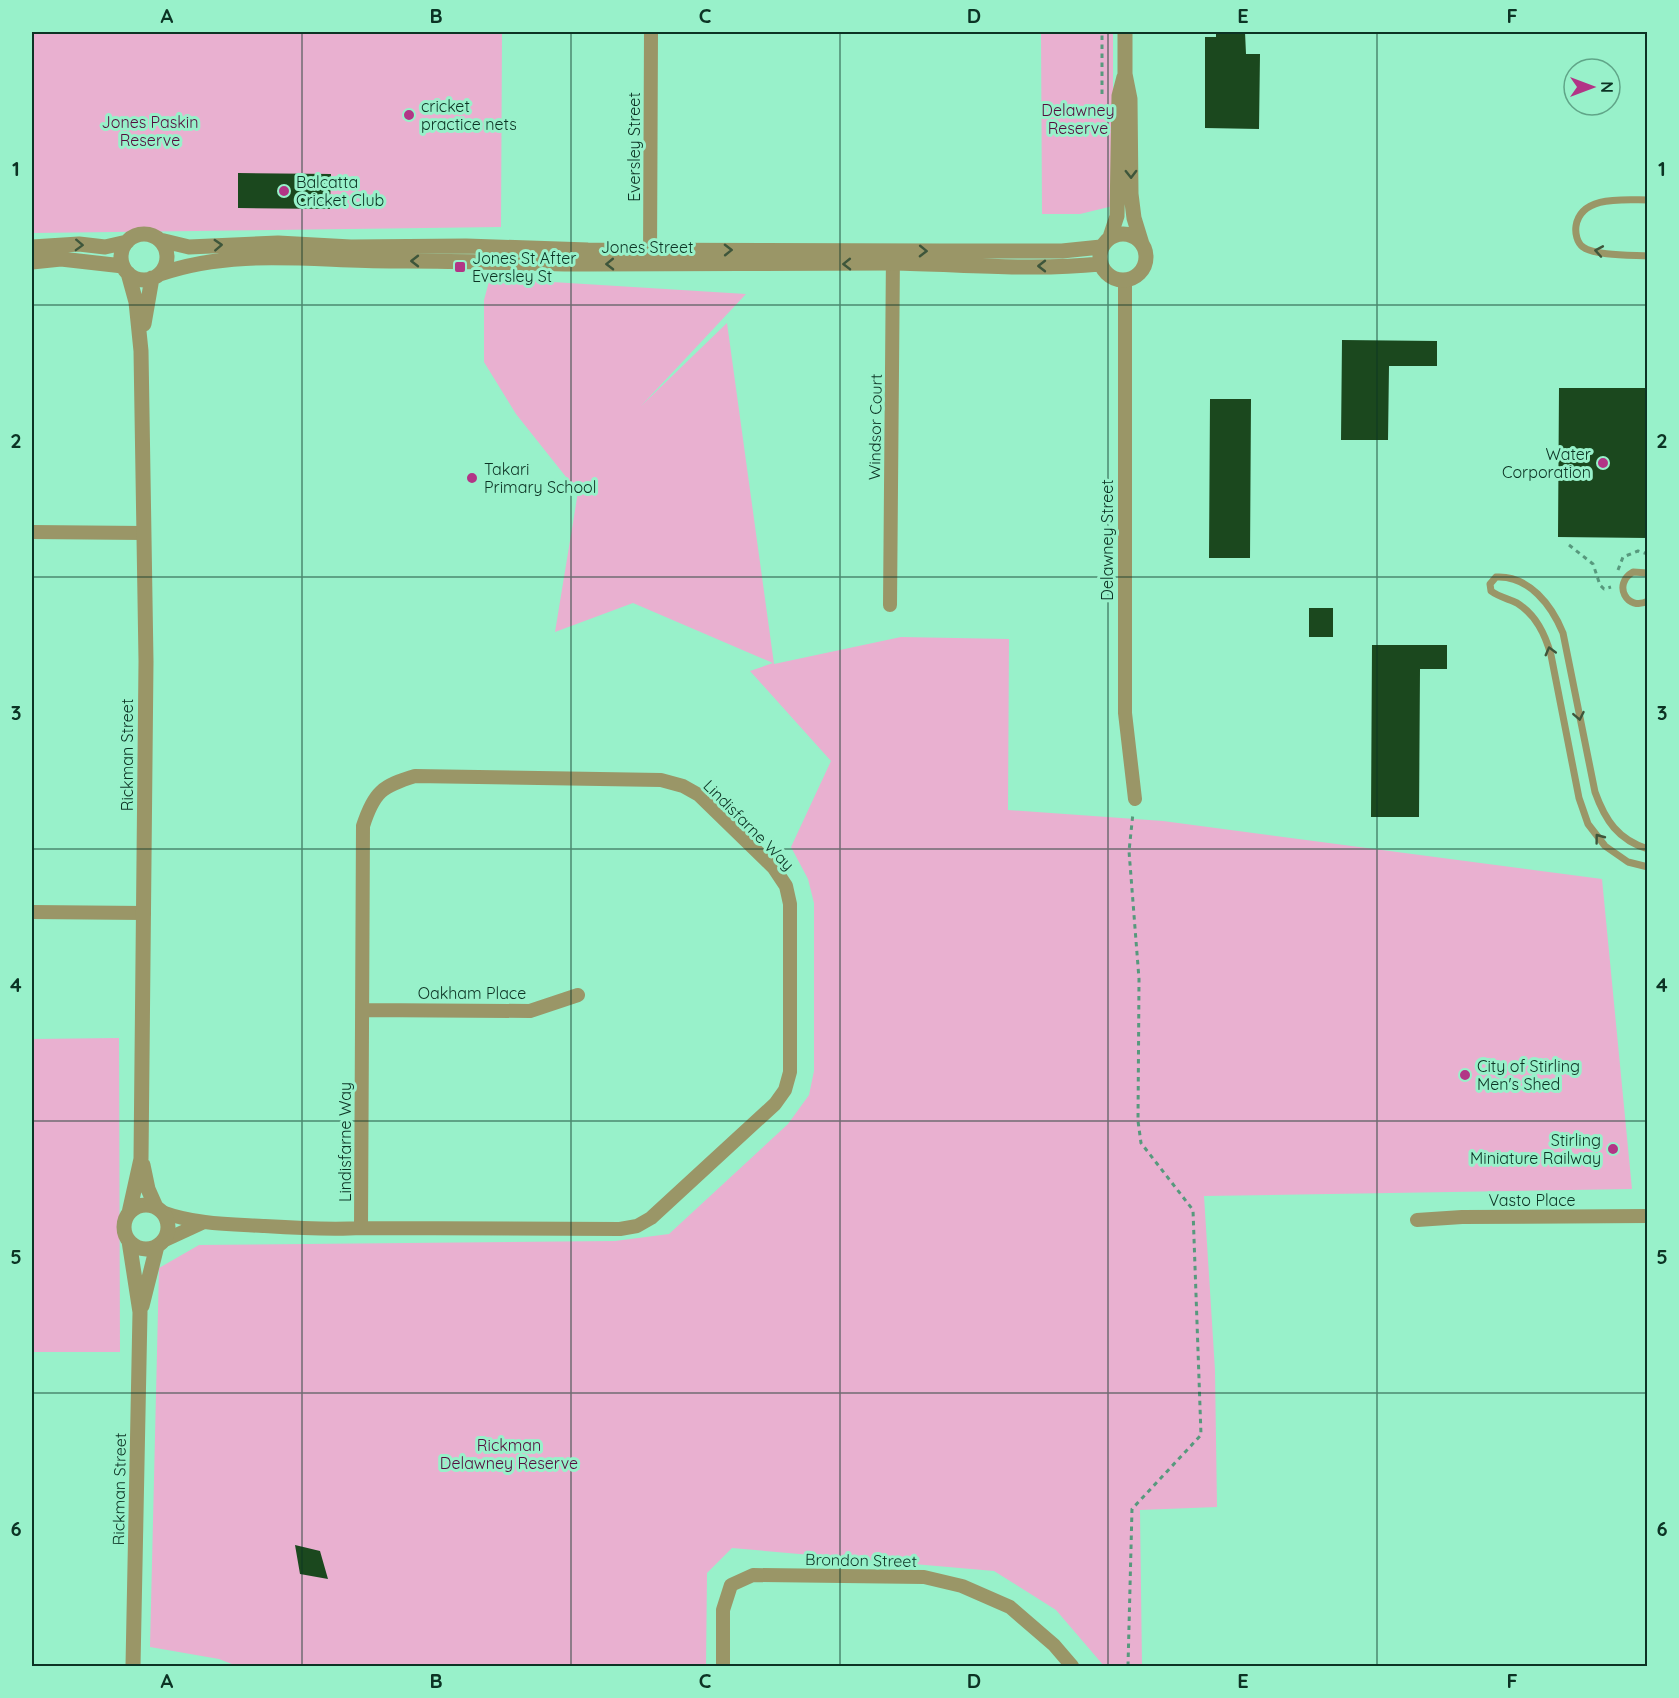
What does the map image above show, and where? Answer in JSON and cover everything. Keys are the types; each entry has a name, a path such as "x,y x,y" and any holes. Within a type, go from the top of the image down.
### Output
{"street":[{"name":"Eversley Street","path":"650,257 651,32"},
{"path":"1125,32 1125,74 1130,99 1131,194 1134,218 1146,253 1146,261 1138,275 1125,281 1113,279 1107,275 1100,264 1117,216 1119,96 1125,74"},
{"path":"142,234 155,236 160,240 167,254 164,268 156,276 144,280 135,278 126,270 121,258 122,249 127,242 133,236 142,234"},
{"name":"Jones Street","path":"160,240 189,247 278,243 351,246 466,246 650,257 893,257 1062,251 1106,242 1124,234 1131,235 1142,244"},
{"path":"32,247 79,244 105,246 127,242"},
{"name":"Jones Street","path":"156,276 197,263 255,257 351,261 588,264 650,257"},
{"name":"Jones Street","path":"893,257 1022,266 1100,264"},
{"name":"Windsor Court","path":"890,605 893,257"},
{"path":"32,262 61,259 126,270"},
{"name":"Rickman Street","path":"126,270 136,302 141,351 146,661 141,1159 129,1213"},
{"name":"Rickman Street","path":"141,351 156,276"},
{"name":"Delawney Street","path":"1125,281 1125,713 1135,799"},
{"path":"32,532 144,533"},
{"name":"Lindisfarne Way","path":"159,1210 180,1219 202,1223 330,1230 361,1228 620,1229 637,1226 651,1218 775,1104 785,1090 790,1072 790,904 786,886 774,868 699,795 682,786 661,780 416,776 389,784 370,804 363,826 361,1228"},
{"path":"32,912 144,913"},
{"name":"Oakham Place","path":"363,1010 530,1011 579,995"},
{"name":"Rickman Street","path":"141,1159 148,1189 159,1210"},
{"path":"141,1206 159,1210 167,1226 160,1243 142,1248 129,1241 124,1227 129,1213 141,1206"},
{"name":"Vasto Place","path":"1417,1220 1452,1217 1647,1216"},
{"name":"Lindisfarne Way","path":"160,1243 202,1223"},
{"name":"Rickman Street","path":"129,1241 140,1312 134,1666"},
{"name":"Rickman Street","path":"140,1312 160,1243"},
{"name":"Brondon Street","path":"723,1666 723,1610 731,1586 753,1575 924,1577 962,1586 1010,1607 1054,1645 1072,1666"}],"lane":[{"path":"1647,200 1616,200 1586,208 1578,217 1576,237 1582,247 1594,251 1647,256"},
{"path":"1647,573 1638,572 1629,575 1623,584 1623,590 1625,597 1633,603 1640,604 1647,601"},
{"path":"1647,849 1636,846 1617,832 1603,814 1595,792 1563,633 1554,612 1540,595 1521,582 1496,577 1491,581 1491,591 1518,604 1534,618 1545,635 1579,798 1588,824 1605,846 1628,862 1647,867"}],"path":[{"path":"1569,545 1593,564 1600,585 1604,589 1608,589 1614,582"},
{"path":"1617,571 1623,557 1638,551 1647,554"},
{"path":"1128,1666 1132,1509 1202,1435 1192,1210 1141,1143 1138,1121 1139,979 1129,851 1135,799"}],"green space":[{"name":"Jones Paskin Reserve","path":"32,32 502,32 501,227 32,233"},
{"name":"Delawney Reserve","path":"1041,32 1113,32 1113,206 1080,214 1042,214"},
{"name":"Rickman Delawney Reserve","path":"490,278 746,294 641,406 727,323 774,664 901,637 1009,639 1008,810 1163,821 1602,879 1632,1189 1204,1196 1215,1370 1217,1507 1140,1510 1142,1666 1104,1666 1056,1610 994,1571 732,1548 707,1573 706,1666 237,1666 219,1659 150,1647 159,1268 199,1245 615,1241 669,1234 788,1124 809,1095 814,1071 814,903 808,879 791,847 831,761 750,671 773,663 633,603 555,632 578,492 516,414 484,362 484,300"},
{"path":"119,1038 120,1352 32,1352 32,1039"}],"building":[{"path":"1216,32 1245,32 1246,54 1260,54 1259,129 1205,128 1205,37 1216,37"},
{"name":"Balcatta Cricket Club","path":"238,173 331,174 330,209 238,208"},
{"path":"1342,340 1437,341 1437,366 1389,366 1388,440 1341,440"},
{"name":"Water Corporation","path":"1559,388 1647,388 1647,538 1558,537"},
{"path":"1210,399 1251,399 1250,558 1209,558"},
{"path":"1309,608 1333,608 1333,637 1309,637"},
{"path":"1372,645 1447,645 1447,669 1420,669 1419,817 1371,817"},
{"path":"295,1545 320,1551 328,1579 300,1574"}],"place":[{"name":"cricket practice nets","path":"409,115"},
{"name":"Balcatta Cricket Club","path":"284,191"},
{"name":"Jones St After Eversley St","path":"460,267"},
{"name":"Water Corporation","path":"1603,463"},
{"name":"Takari Primary School","path":"472,478"},
{"name":"City of Stirling Men's Shed","path":"1465,1075"},
{"name":"Stirling Miniature Railway","path":"1613,1149"}]}
